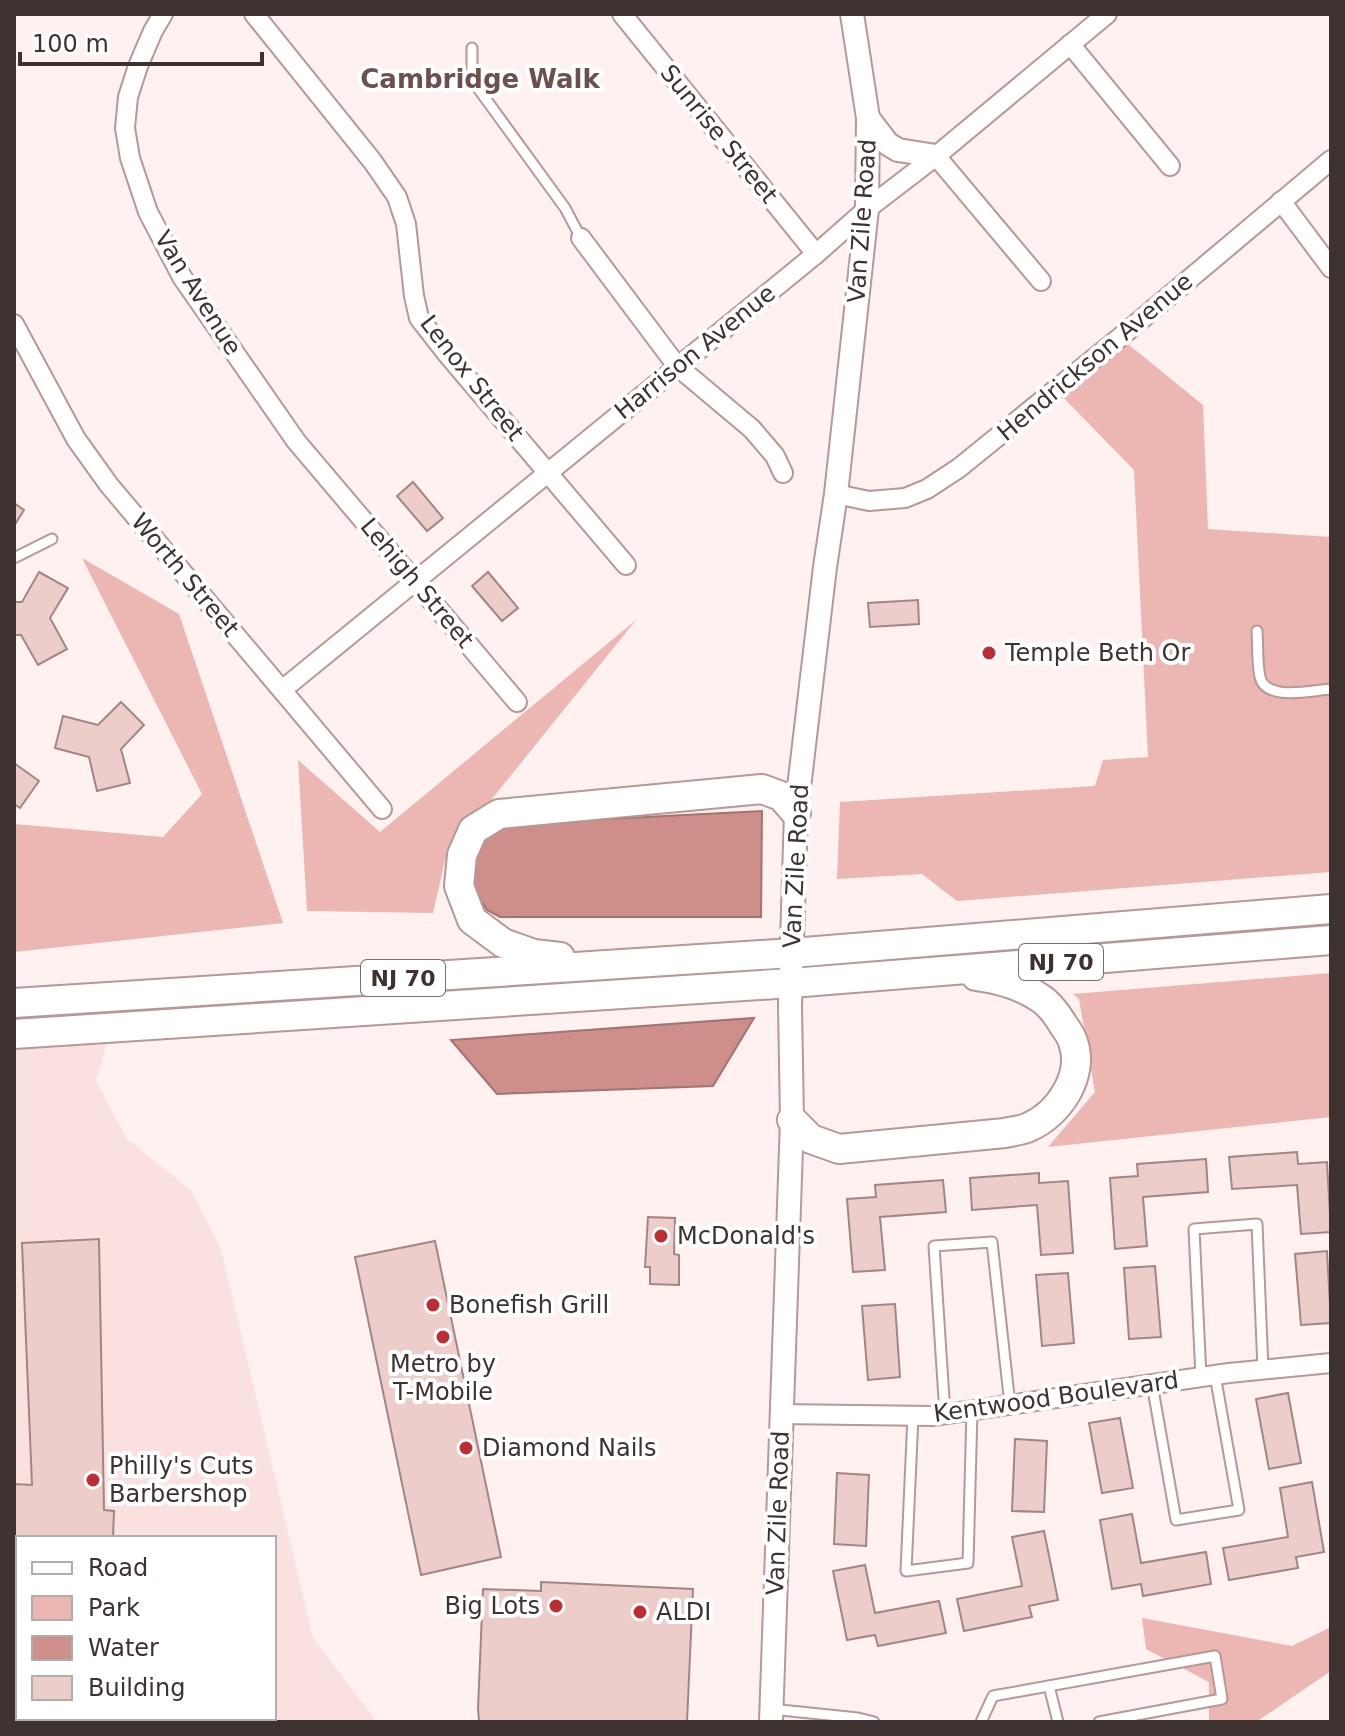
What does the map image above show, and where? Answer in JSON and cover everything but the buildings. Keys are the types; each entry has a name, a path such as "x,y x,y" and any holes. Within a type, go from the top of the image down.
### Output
{"highway":[{"path":"617,964 534,954 503,943 472,920 459,886 462,855 473,830 499,814 762,789 781,796 796,813"},
{"name":"NJ 70","path":"14,1003 792,953 1331,909"},
{"name":"NJ 70","path":"14,1034 791,983 1331,940"},
{"path":"792,1120 811,1139 839,1149 1005,1133 1027,1128 1047,1116 1061,1101 1072,1081 1075,1059 1073,1041 1058,1016 1041,998 1008,983 944,971"}],"street":[{"name":"Van Avenue","path":"163,14 138,66 128,97 126,120 130,158 148,212 182,277 316,465"},
{"name":"Lenox Street","path":"254,14 373,162 397,197 406,224 419,318 626,565"},
{"name":"Sunrise Street","path":"622,14 816,254"},
{"name":"Van Zile Road","path":"771,1715 792,1120 791,983 796,813 836,494 867,209 868,118 852,14"},
{"name":"Harrison Avenue","path":"282,690 1107,14"},
{"path":"1070,44 1170,166"},
{"path":"868,118 888,144 898,150 936,156 1041,281"},
{"name":"Hendrickson Avenue","path":"836,494 869,501 905,498 927,489 959,468 1331,160"},
{"path":"1281,201 1331,268"},
{"path":"581,238 677,366 752,429 775,456 783,473"},
{"name":"Worth Street","path":"14,324 76,439 101,474 382,809"},
{"name":"Lehigh Street","path":"316,465 517,702"},
{"name":"Kentwood Boulevard","path":"780,1414 945,1414 1208,1376 1331,1363"}],"lane":[{"path":"472,48 472,80 565,208 581,238"},
{"path":"14,558 52,539"},
{"path":"1257,631 1260,678 1264,686 1280,693 1331,689"},
{"path":"1152,1384 1176,1520 1239,1510 1208,1376 1194,1229 1257,1224 1263,1370"},
{"path":"945,1414 934,1246 992,1242 1010,1405"},
{"path":"913,1416 906,1571 968,1563 972,1410"},
{"path":"981,1722 993,1696 1215,1656 1222,1699 1099,1722"},
{"path":"1049,1686 1058,1722"},
{"path":"771,1715 858,1718 874,1722"}],"shaded area":[{"path":"108,1040 96,1081 127,1139 191,1190 221,1249 313,1638 377,1722 14,1722 14,1046"}],"green space":[{"path":"1123,340 1203,405 1208,529 1331,537 1331,872 957,901 922,874 837,879 840,802 1095,786 1103,760 1148,757 1134,470 1059,393"},
{"path":"82,558 179,614 283,923 14,952 14,824 163,837 202,794"},
{"path":"636,620 446,856 433,913 307,911 298,760 380,832"},
{"path":"1331,973 1331,1117 1048,1147 1095,1092 1079,999 1073,994"},
{"path":"1142,1618 1292,1646 1331,1627 1331,1671 1256,1722 1209,1722 1209,1682 1146,1649"}],"water":[{"path":"762,811 761,917 500,917 487,910 472,887 476,857 486,835 506,824"},
{"path":"754,1018 713,1086 497,1094 451,1040"}],"place":[{"name":"Temple Beth Or","path":"989,653"},
{"name":"McDonald's","path":"661,1236"},
{"name":"Bonefish Grill","path":"433,1305"},
{"name":"Metro by T-Mobile","path":"443,1337"},
{"name":"Diamond Nails","path":"466,1448"},
{"name":"Philly's Cuts Barbershop","path":"93,1480"},
{"name":"Big Lots","path":"556,1606"},
{"name":"ALDI","path":"640,1612"}],"district":[{"name":"Cambridge Walk","path":"480,79"}]}
